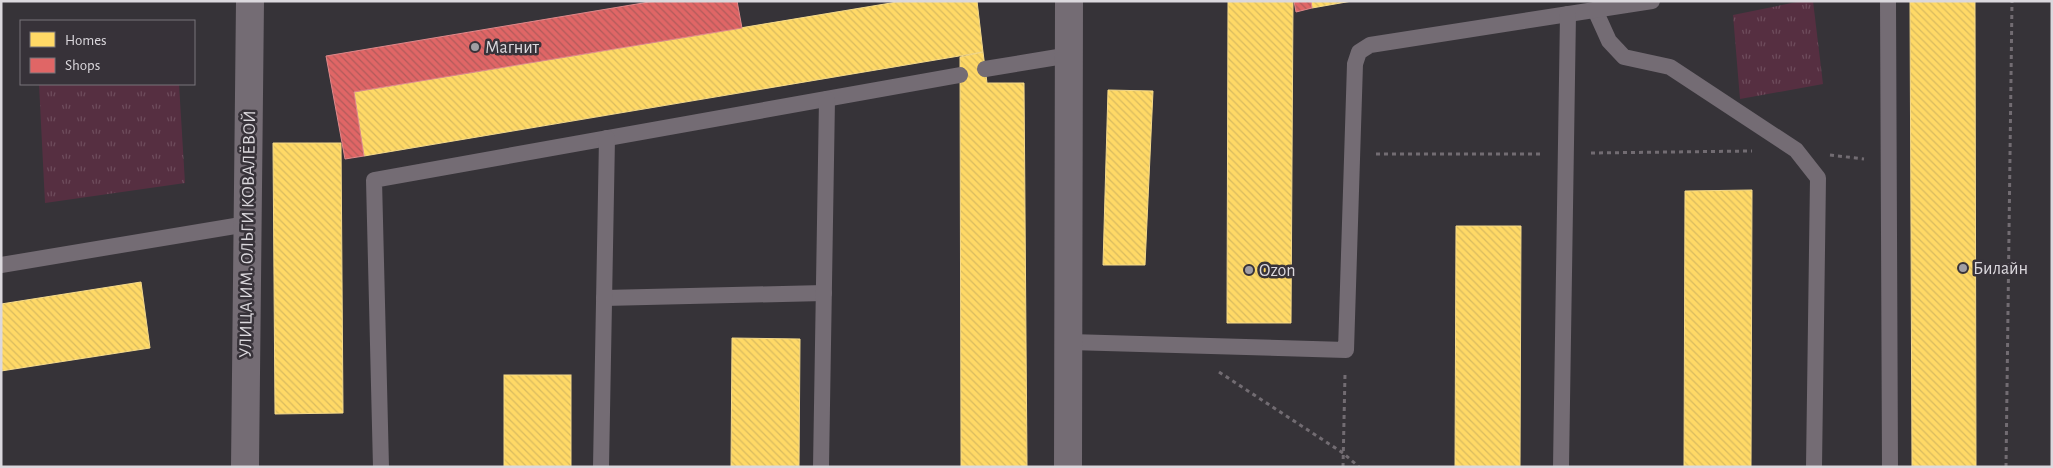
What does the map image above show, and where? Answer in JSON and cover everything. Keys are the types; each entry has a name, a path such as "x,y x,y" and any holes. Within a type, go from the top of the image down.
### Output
{"street":[{"name":"УЛИЦА ИМ. ОЛЬГИ КОВАЛЁВОЙ","path":"245,467 250,1"},
{"path":"1068,467 1070,342 1069,1"}],"lane":[{"path":"1070,342 1346,350 1354,154 1355,64 1359,52 1370,45 1652,1"},
{"path":"1888,1 1890,467"},
{"path":"1595,10 1609,41 1624,57 1670,67 1796,150 1818,178 1814,467"},
{"path":"1561,467 1568,14"},
{"path":"985,69 1070,55"},
{"path":"381,467 374,180 960,75"},
{"path":"821,467 827,98"},
{"path":"601,467 607,138"},
{"path":"1,265 248,224"},
{"path":"604,298 824,293"}],"path":[{"path":"2006,467 2012,1"},
{"path":"1354,154 1566,154 1796,150"},
{"path":"1343,467 1346,350"},
{"path":"1215,370 1343,453 1359,467"}],"green space":[{"path":"1802,1 1813,1 1823,84 1740,99 1733,15"},
{"path":"39,85 179,85 185,183 45,203"}],"building: Homes":[{"path":"903,1 977,1 983,52 364,156 354,92"},
{"path":"1228,1 1293,1 1291,323 1227,323"},
{"path":"1311,1 1352,1 1312,8"},
{"path":"1910,1 1975,1 1976,467 1912,467"},
{"path":"983,52 987,83 1024,83 1027,467 961,467 960,57"},
{"path":"1108,90 1153,91 1145,265 1103,265"},
{"path":"273,143 341,143 343,413 275,414"},
{"path":"1752,190 1751,467 1684,467 1685,191"},
{"path":"1456,226 1521,226 1520,467 1455,467"},
{"path":"141,282 150,348 1,371 1,304"},
{"path":"732,338 800,339 799,467 731,467"},
{"path":"504,375 571,375 571,467 504,467"}],"building: Shops":[{"path":"655,1 737,1 742,28 354,92 364,156 345,159 326,56"},
{"path":"1294,1 1311,1 1312,8 1296,12"}],"place":[{"name":"Магнит","path":"475,47"},
{"name":"Билайн","path":"1963,268"},
{"name":"Ozon","path":"1249,270"}]}
